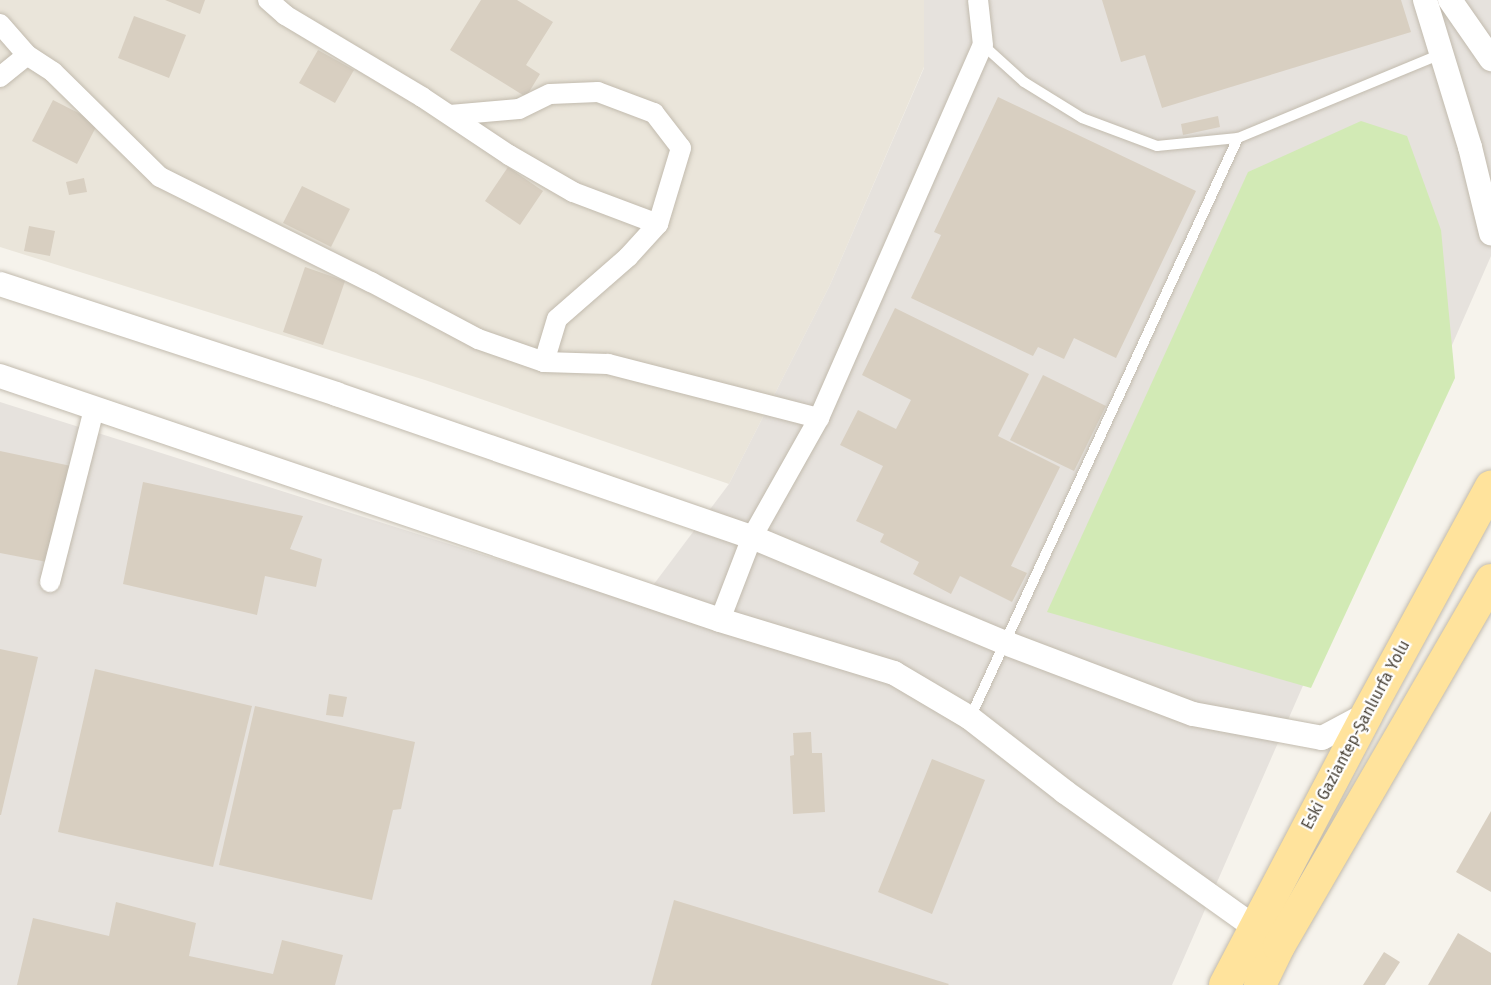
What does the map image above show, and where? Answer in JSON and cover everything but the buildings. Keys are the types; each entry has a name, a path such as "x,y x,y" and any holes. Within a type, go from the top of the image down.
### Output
{"main road":[{"name":"Eski Gaziantep-Şanlıurfa Yolu","path":"1225,985 1367,714 1491,487"},
{"path":"1260,985 1279,946 1491,580"}],"street":[{"path":"268,0 285,15 450,116 509,155 573,192 658,224"},
{"path":"720,620 752,537 819,418 983,45 978,0"},
{"path":"1425,0 1470,147 1491,233"},
{"path":"1450,0 1491,59"},
{"path":"0,24 27,55 54,72 160,177 371,282 478,339 544,362 608,364 819,418"},
{"path":"0,77 27,55"},
{"path":"450,116 519,109 550,94 598,92 654,113 681,148 658,224 628,257 557,319 544,362"},
{"path":"0,284 347,398 752,537 1003,642 1193,714 1322,738 1367,714"},
{"path":"0,376 94,410 720,620 894,673 970,718 1065,792 1254,927"},
{"path":"50,582 94,410"}],"lane":[{"path":"983,45 1024,82 1082,118 1157,146 1238,138 1441,54"},
{"path":"970,718 1003,642 1238,138"}],"shaded area":[{"path":"0,0 924,0 924,67 830,285 729,484 425,380 0,247"},
{"path":"924,0 1491,0 1491,256 1172,985 0,985 0,402 639,604 729,484 830,285 924,68"}],"green space":[{"path":"1361,121 1407,136 1441,230 1455,378 1311,688 1047,612 1248,172"}]}
